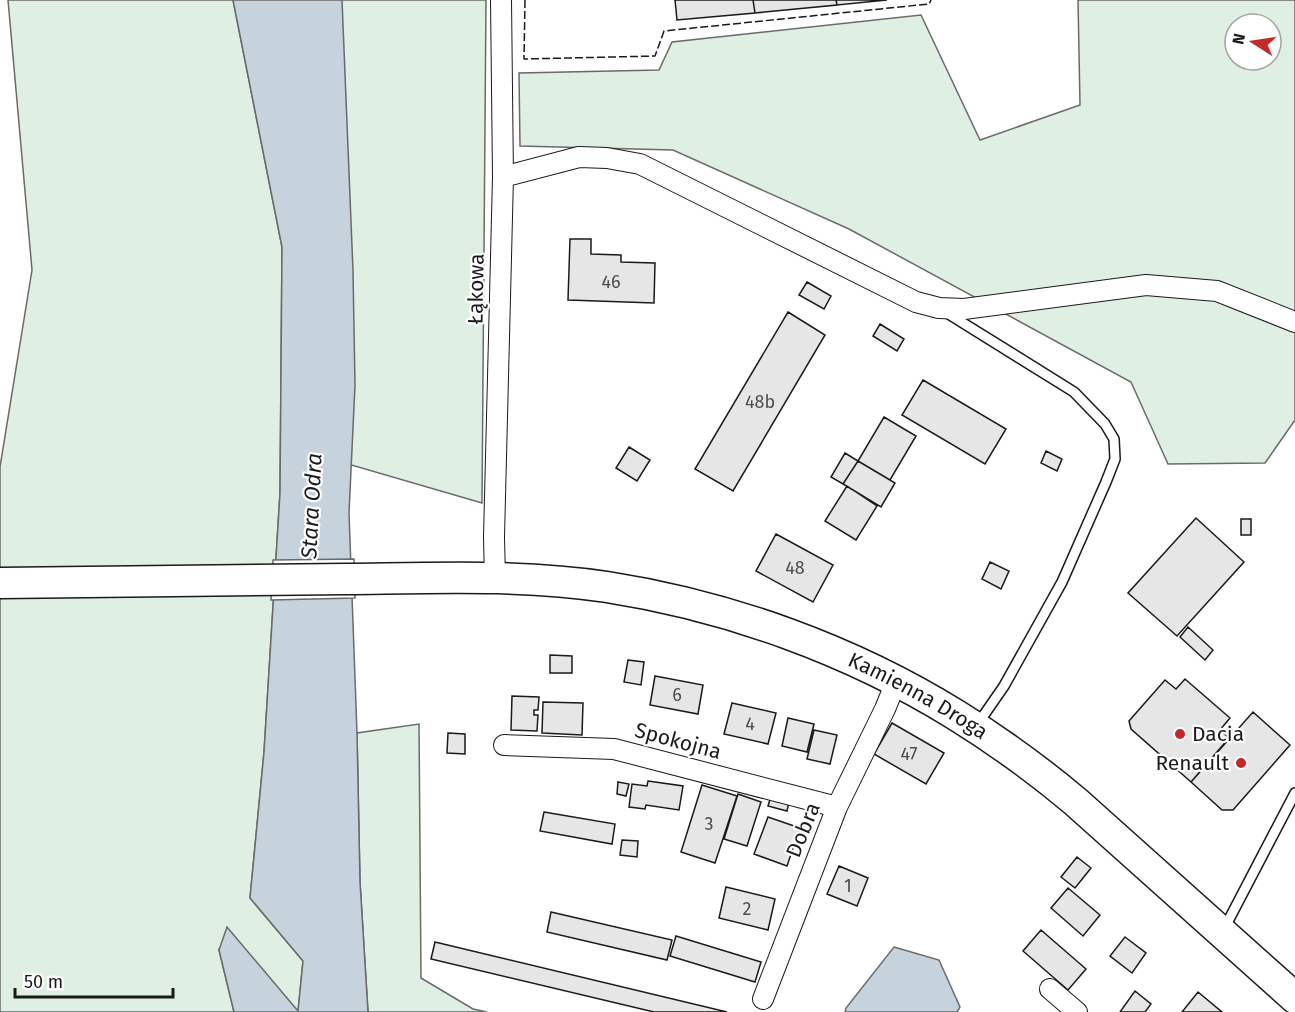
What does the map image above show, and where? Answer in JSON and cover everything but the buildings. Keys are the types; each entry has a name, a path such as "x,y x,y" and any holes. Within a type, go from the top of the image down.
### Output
{"main road":[{"name":"Kamienna Droga","path":"0,583 453,578 563,582 609,588 695,606 759,624 851,660 913,690 975,727 1076,802 1295,998"}],"street":[{"name":"Łąkowa","path":"495,579 494,537 503,177 501,0"},
{"path":"503,177 579,157 607,158 640,164 916,302 939,308 964,309 1146,285 1217,291 1295,322"},
{"name":"Dobra","path":"763,999 837,807 896,682"},
{"name":"Spokojna","path":"504,745 614,749 837,807"},
{"path":"1050,989 1077,1012"}],"lane":[{"path":"939,308 1074,392 1105,424 1114,439 1115,459 1062,582 1004,686 975,727"},
{"path":"1222,933 1295,793"}],"green space":[{"path":"8,0 233,0 282,247 280,493 264,752 250,898 303,961 298,1012 219,950 234,1012 0,1012 0,467 32,270"},
{"path":"327,0 486,0 482,503 341,462"},
{"path":"1078,0 1295,0 1295,420 1265,463 1168,464 1131,382 849,229 673,150 520,146 519,73 659,70 672,42 921,15 980,140 1080,105"},
{"path":"419,724 421,978 473,1009 487,1012 368,1012 360,882 357,733"}],"water":[{"name":"Stara Odra","path":"233,0 342,0 353,271 355,385 349,513 360,882 368,1012 234,1012 219,950 227,927 298,1011 303,961 250,898 264,752 280,493 282,247"},
{"path":"894,947 939,960 960,1007 957,1012 845,1012"}],"pier":[{"path":"354,559 355,598 271,600 273,560"}],"fence":[{"path":"525,0 524,59 655,56 664,31 929,4 931,0"}],"place":[{"name":"Dacia","path":"1180,734"},
{"name":"Renault","path":"1241,763"}]}
